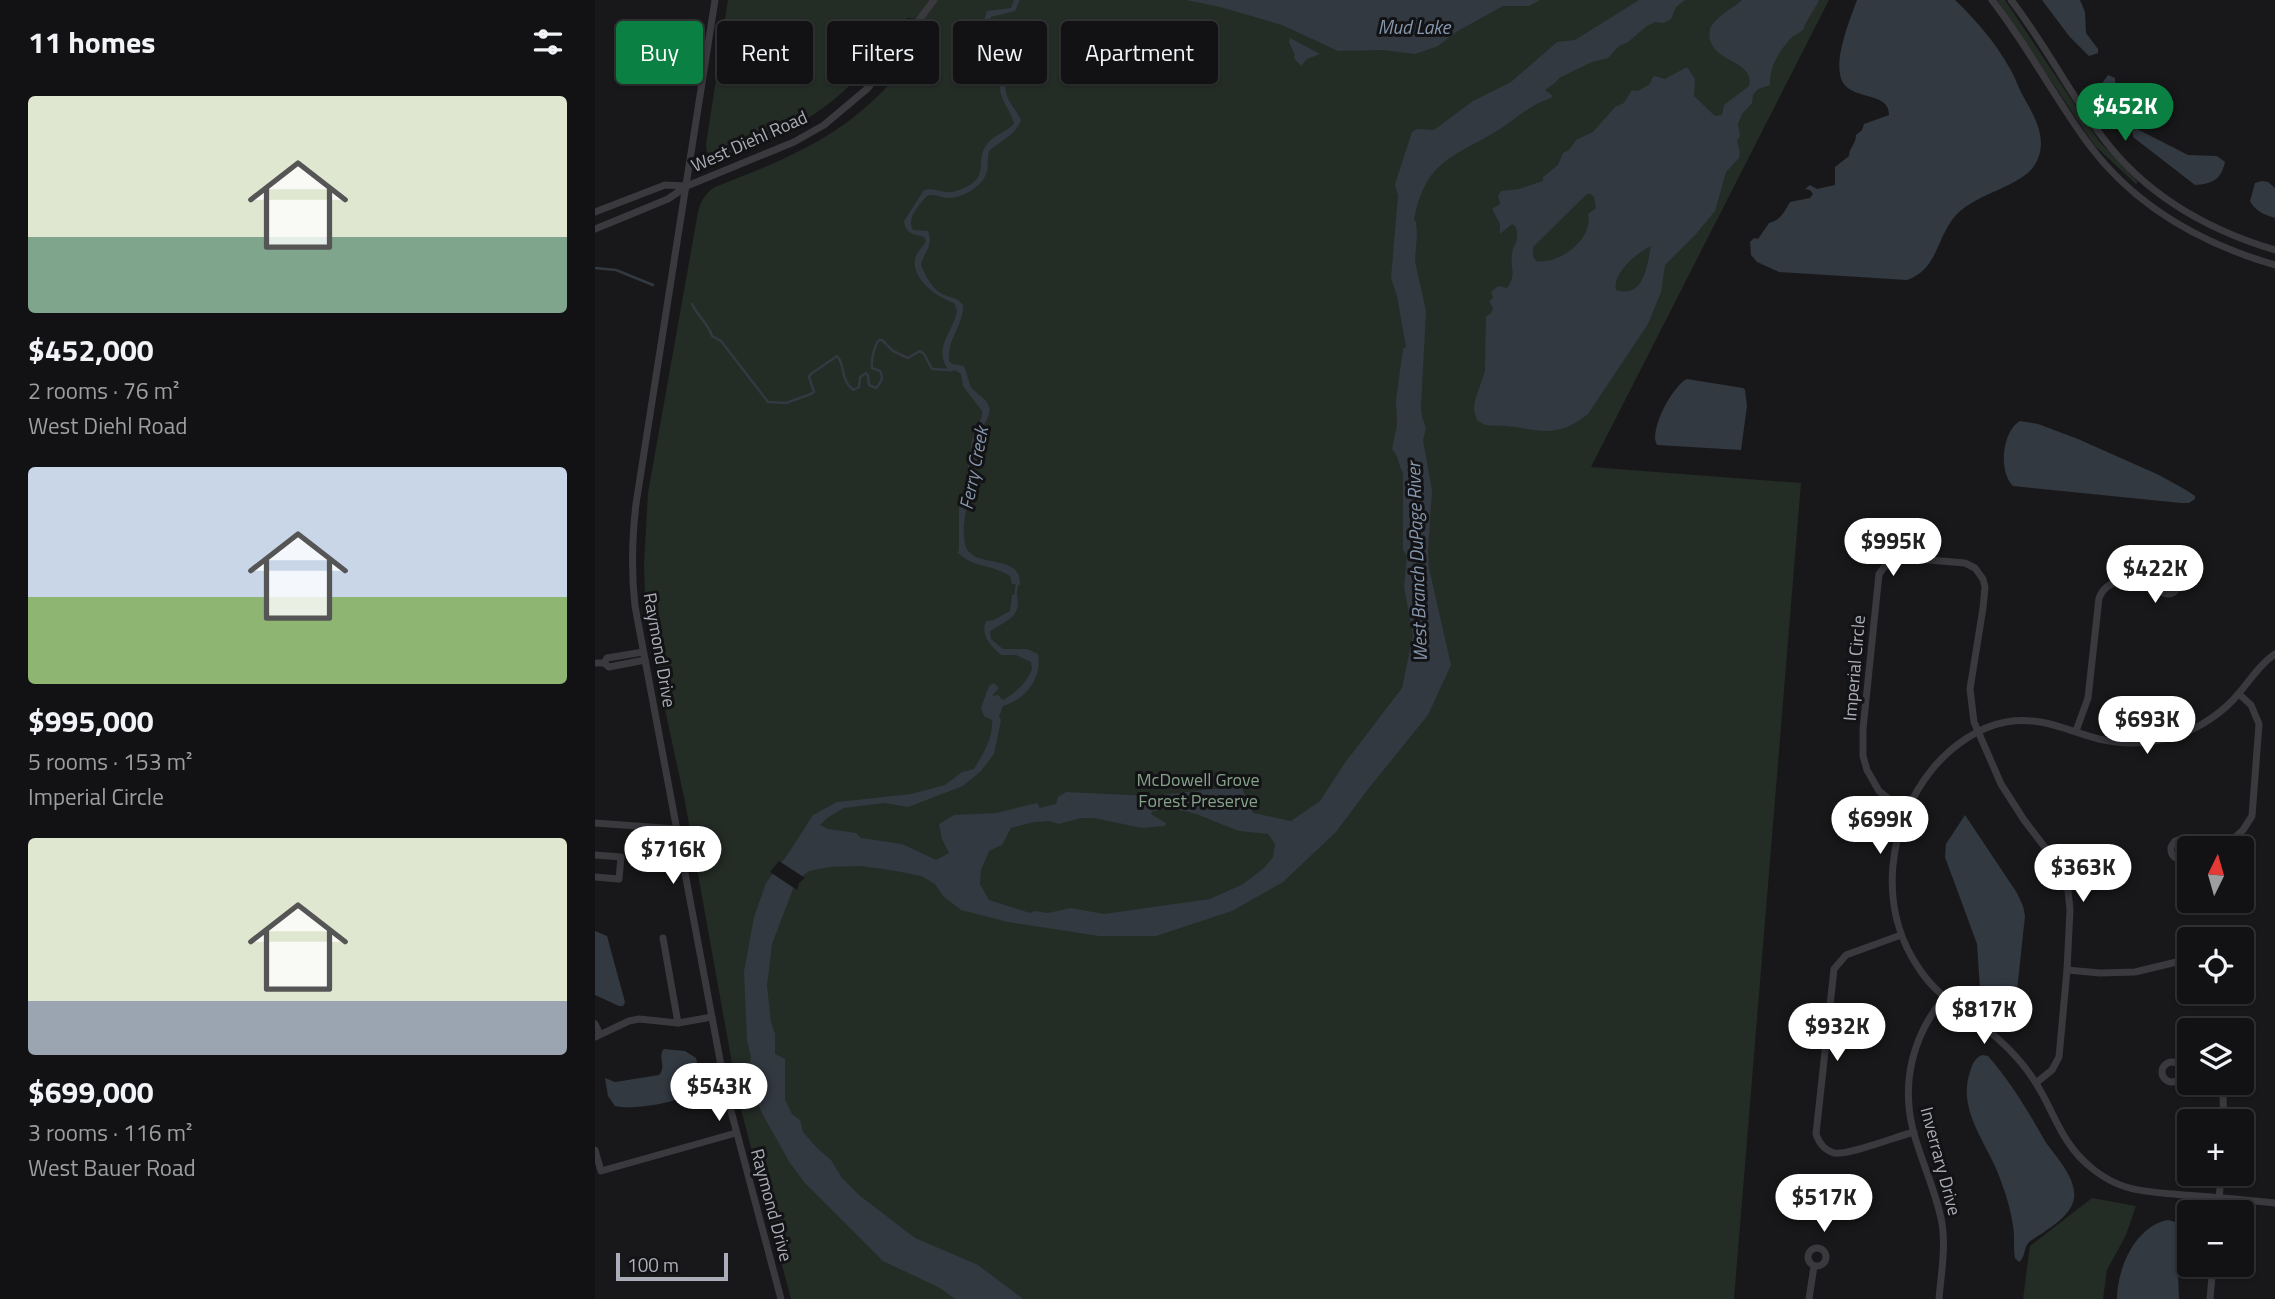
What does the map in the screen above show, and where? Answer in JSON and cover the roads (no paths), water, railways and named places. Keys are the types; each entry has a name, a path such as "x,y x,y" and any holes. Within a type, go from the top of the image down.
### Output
{"street":[{"name":"Raymond Drive","path":"715,0 633,531 632,578 644,656 712,1017 736,1133 781,1299"},
{"name":"West Diehl Road","path":"595,229 668,199 687,186 794,142 843,111 878,76 934,0"},
{"path":"1992,0 2075,125 2117,176 2159,212 2186,229 2229,250 2275,265"},
{"path":"2011,0 2104,140 2133,171 2163,197 2198,219 2239,239 2275,250"},
{"name":"West Diehl Road","path":"595,212 665,185 687,186"},
{"name":"Imperial Circle","path":"1905,812 1885,797 1872,780 1862,746 1877,585 1881,570 1889,561 1905,558 1965,564 1975,568 1983,579 1983,608 1970,689 1971,709 1977,733"},
{"path":"2076,731 2088,698 2102,590 2114,582 2124,580 2158,584"},
{"path":"2275,653 2225,707 2197,727 2158,741 2124,743 2103,740 2044,721 2019,720 1992,726 1977,733 1959,743 1938,763 1917,790 1905,812 1893,864 1893,890 1901,935 1919,970 1944,998 2013,1054 2036,1083 2069,1143 2081,1159 2103,1176 2125,1187 2152,1192 2275,1203"},
{"path":"595,663 604,663 609,667 644,656"},
{"path":"2236,836 2252,816 2259,724 2251,705 2239,694"},
{"path":"1977,733 2001,784 2024,820 2050,852 2064,878 2070,909 2059,1057 2052,1070 2036,1083"},
{"path":"595,823 677,829"},
{"path":"2177,840 2171,847 2171,854 2177,858"},
{"path":"595,855 621,857 619,879 595,877"},
{"path":"1901,935 1846,955 1834,969 1816,1134 1826,1150 1840,1154 1913,1132"},
{"path":"663,938 678,1023"},
{"path":"2067,970 2127,973 2177,963"},
{"name":"Inverrary Drive","path":"1939,1299 1943,1251 1942,1222 1913,1132 1908,1097 1911,1064 1922,1032 1944,998"},
{"path":"595,1024 597,1035 639,1019 678,1023 712,1017"},
{"path":"595,1150 598,1171 736,1133"},
{"path":"2219,1198 2220,1186"},
{"path":"1809,1299 1814,1266"},
{"path":"2210,1299 2212,1277"}],"water":[{"path":"1014,0 1020,0 1015,11 984,21 987,11 1011,8"},
{"name":"Mud Lake","path":"1186,0 1540,0 1529,6 1503,6 1456,32 1438,46 1415,54 1383,50 1338,51 1282,25"},
{"name":"West Branch DuPage River","path":"1639,0 1685,0 1676,7 1671,19 1647,26 1619,46 1608,58 1592,62 1559,78 1545,90 1553,96 1551,98 1444,162 1426,184 1419,200 1414,220 1417,234 1415,261 1426,311 1421,407 1426,428 1423,440 1432,491 1429,568 1451,665 1428,715 1336,832 1283,882 1232,911 1156,936 1099,936 1008,922 961,910 943,896 935,884 921,876 896,871 862,866 829,867 809,871 796,881 772,944 767,986 775,1034 775,1054 785,1059 785,1100 792,1114 800,1120 803,1132 831,1160 842,1178 859,1195 915,1238 978,1265 1023,1299 955,1299 940,1288 883,1261 805,1183 790,1163 751,1088 744,972 754,917 766,883 813,815 837,802 911,794 945,785 962,772 974,769 991,734 992,720 984,716 981,708 989,686 994,683 999,688 992,696 998,695 1003,700 1020,687 1032,669 1031,662 1016,655 1001,655 985,636 986,621 994,620 1010,611 1012,595 1017,595 1015,614 990,632 991,639 1003,649 1027,649 1038,654 1038,671 1031,687 1025,693 1003,706 994,754 981,771 963,786 908,807 885,803 844,808 820,825 828,829 856,833 861,838 902,844 936,860 949,853 939,824 954,815 996,813 1037,803 1040,808 1056,804 1058,797 1066,792 1151,796 1241,786 1253,813 1291,821 1320,801 1344,764 1402,688 1413,636 1404,587 1407,556 1403,550 1403,473 1392,449 1397,425 1396,400 1403,349 1406,347 1391,278 1398,196 1395,184 1412,132 1417,129 1434,130 1473,101 1511,82 1557,42 1575,40","holes":["1176,810 1193,813 1238,830 1268,834 1275,844 1273,857 1264,868 1243,884 1210,899 1104,914 1071,908 1048,913 1030,913 989,900 980,884 981,870 989,851 1002,845 1011,828 1034,822 1049,821 1059,824 1081,818 1094,818 1142,828 1165,826 1166,823 1151,814 1153,811"]},
{"path":"1742,0 1819,0 1804,29 1790,39 1779,55 1771,72 1770,85 1758,89 1753,95 1752,103 1742,114 1738,124 1739,158 1726,172 1715,211 1665,265 1661,292 1648,324 1588,414 1577,422 1548,431 1483,424 1477,420 1474,409 1485,371 1486,317 1493,308 1489,301 1493,298 1491,292 1498,286 1507,288 1512,279 1512,254 1517,240 1516,227 1512,224 1500,234 1500,224 1492,209 1500,204 1498,196 1501,191 1519,189 1543,181 1543,177 1558,165 1563,153 1569,150 1576,140 1593,132 1615,107 1624,103 1632,90 1638,91 1650,84 1655,76 1665,79 1687,67 1695,79 1694,96 1715,116 1722,115 1724,105 1749,86 1749,78 1741,67 1714,48 1710,32 1715,21","holes":["1587,194 1594,197 1596,208 1588,214 1586,232 1580,241 1555,259 1536,261 1533,247","1651,246 1643,279 1633,290 1616,290 1622,270 1639,253"]},
{"path":"1857,0 1955,0 1985,32 2004,58 2032,112 2041,139 2039,157 2028,173 1976,200 1957,214 1925,268 1907,280 1779,272 1757,262 1751,255 1750,242 1754,238 1758,239 1769,223 1779,218 1790,202 1810,198 1813,194 1805,189 1810,185 1817,189 1835,185 1835,167 1849,156 1856,135 1864,124 1889,115 1882,102 1849,89 1840,74 1842,47"},
{"path":"2042,0 2080,0 2085,12 2086,33 2098,53 2089,56 2069,36"},
{"path":"1290,38 1320,54 1307,59 1301,66 1294,58"},
{"path":"2108,75 2115,78 2117,106 2109,101 2101,85"},
{"path":"1006,84 1008,98 1021,120 1019,125 989,151 986,174 976,187 954,198 927,196 914,212 911,225 913,230 928,231 930,236 921,265 929,281 938,292 963,305 961,319 950,345 949,361 964,366 971,387 986,401 990,410 982,429 965,517 965,544 969,552 976,557 1013,568 1020,585 1012,584 1010,576 970,561 957,552 959,507 965,488 972,439 982,411 963,386 961,374 955,370 950,372 945,364 943,348 957,311 954,303 940,296 920,279 915,264 917,254 926,241 924,237 909,231 904,221 924,190 956,191 968,186 979,176 983,151 987,144 1014,124 1000,86"},
{"path":"2132,128 2188,155 2217,156 2225,162 2221,173 2211,182 2195,185 2133,137"},
{"path":"2262,181 2275,188 2275,218 2257,210 2250,201 2255,183"},
{"path":"1687,379 1745,390 1747,406 1741,450 1657,445 1656,430 1663,409 1675,390"},
{"path":"2020,421 2038,424 2078,439 2159,475 2195,496 2195,499 2189,503 2181,503 2013,486 2005,471 2004,452 2009,433"},
{"path":"1965,815 2023,906 2025,916 2015,1009 2014,1015 2009,1017 1996,1012 1980,989 1977,944 1945,857 1946,844"},
{"path":"595,931 607,936 625,1002 623,1006 595,995"},
{"path":"664,1049 685,1051 696,1058 703,1091 700,1102 692,1104 681,1098 648,1106 615,1106 608,1096 605,1078 615,1082 659,1075"},
{"path":"1982,1055 1988,1056 2012,1086 2064,1168 2074,1190 2072,1205 2068,1211 2029,1242 2019,1262 2015,1258 2013,1226 2006,1194 1971,1115 1968,1101 1967,1087 1971,1069"},
{"path":"2168,1220 2177,1223 2179,1299 2117,1299 2120,1275 2130,1250 2146,1231"}],"waterway":[{"path":"595,268 616,270 653,285"},
{"path":"692,304 712,336 721,341 768,402 786,403 811,394 814,392 809,377 811,374 837,356 846,381 853,390 859,387 860,377 866,373 869,385 876,388 882,376 880,371 872,368 872,362 879,340 908,358 920,351 932,369 949,370"},
{"name":"Ferry Creek","path":"1015,598 1017,584"}],"park label":[{"name":"McDowell Grove Forest Preserve","path":"1198,789"}]}
